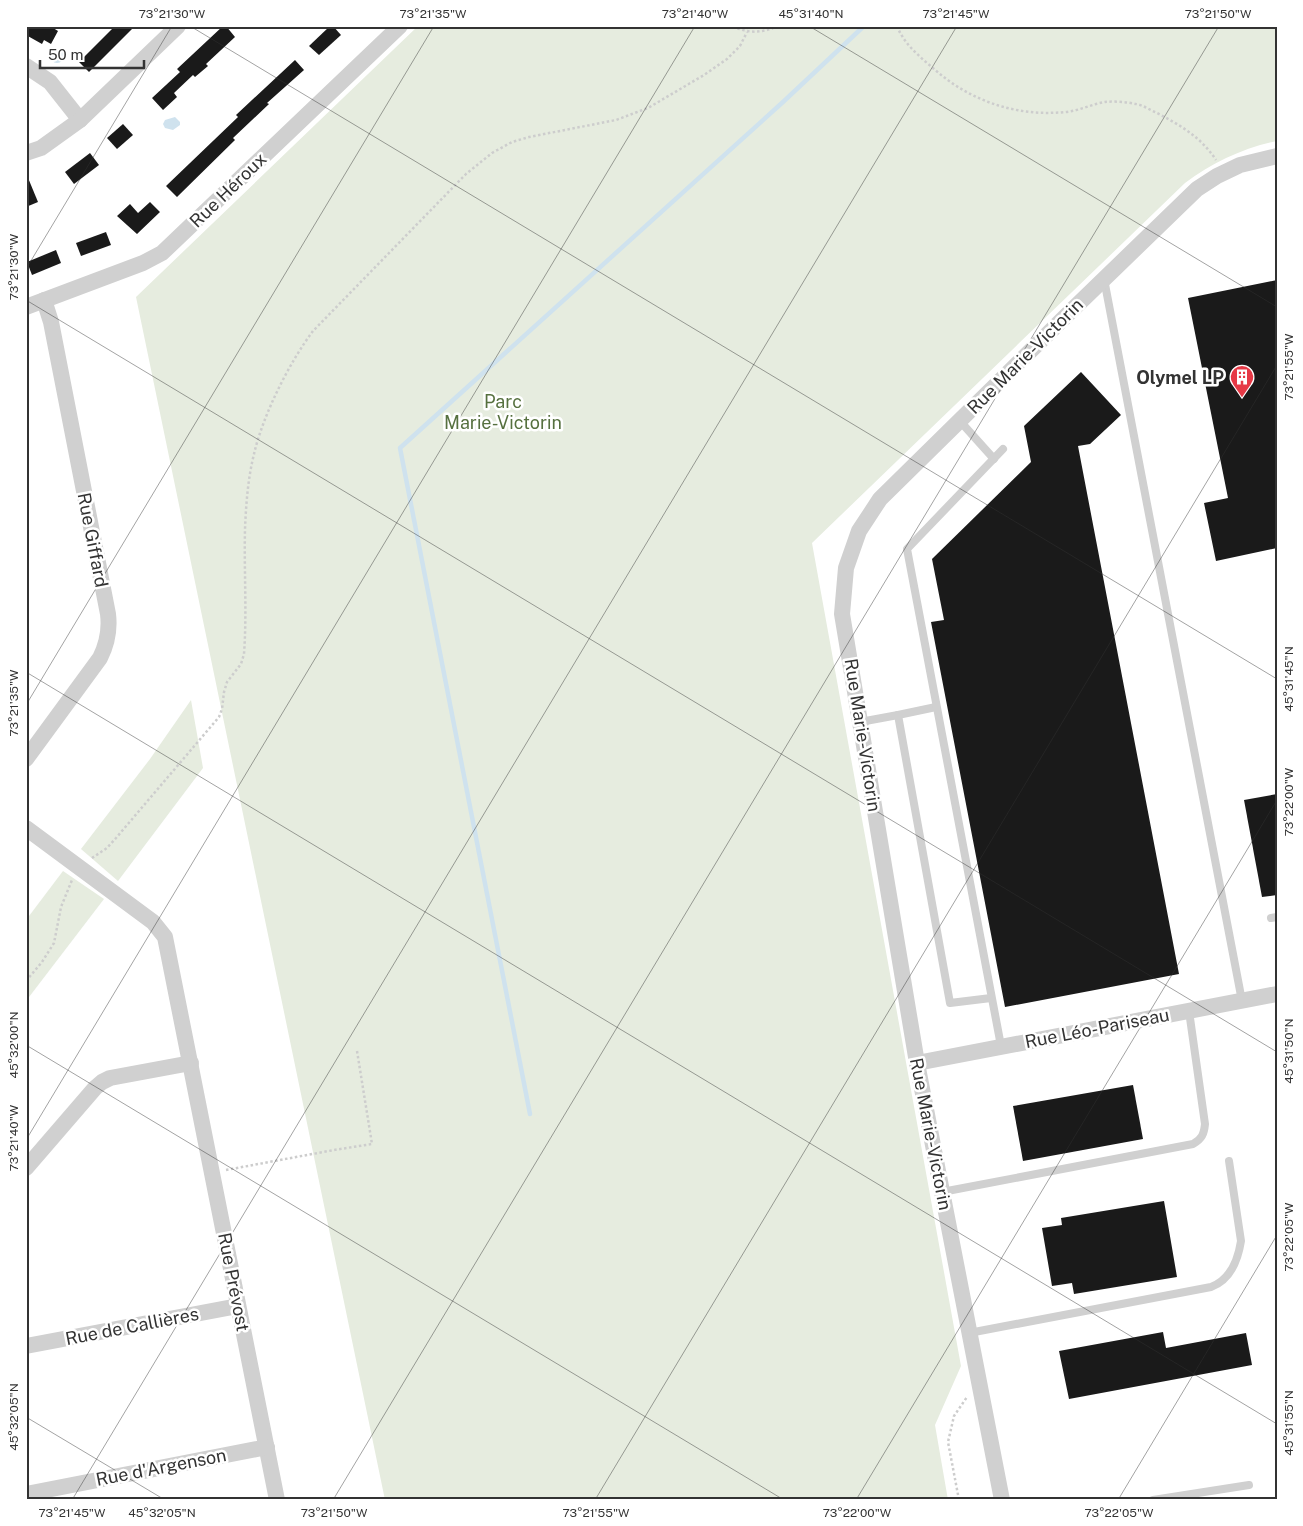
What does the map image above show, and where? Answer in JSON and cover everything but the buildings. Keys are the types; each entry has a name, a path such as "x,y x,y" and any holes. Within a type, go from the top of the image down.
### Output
{"street":[{"path":"26,153 41,148 80,120 178,26"},
{"name":"Rue Héroux","path":"26,307 143,263 162,253 400,26"},
{"path":"26,66 50,82 80,120"},
{"name":"Rue Marie-Victorin","path":"1002,1500 917,1063 842,614 846,568 858,532 880,499 1104,278 1198,189 1224,172 1240,165 1277,156"},
{"name":"Rue Giffard","path":"26,759 100,658 105,647 109,627 51,322 44,300"},
{"name":"Rue Prévost","path":"26,828 153,922 165,937 277,1500"},
{"name":"Rue Léo-Pariseau","path":"917,1063 1277,994"},
{"path":"26,1168 102,1082 110,1078 191,1063"},
{"name":"Rue de Callières","path":"26,1346 238,1306"},
{"name":"Rue d'Argenson","path":"26,1494 266,1447"}],"lane":[{"path":"1104,278 1242,1001"},
{"path":"959,420 994,459"},
{"path":"1001,1046 906,549 1003,449"},
{"path":"860,722 936,707"},
{"path":"898,715 950,1003 991,998"},
{"path":"942,1192 1193,1144 1200,1140 1206,1124 1189,1011"},
{"path":"969,1333 1211,1288 1219,1284 1234,1265 1241,1241 1229,1161"},
{"path":"1153,1500 1250,1485"}],"path":[{"path":"733,26 747,32 761,32 778,26"},
{"path":"897,26 903,38 947,80 977,97 1006,108 1051,113 1081,110 1105,102 1138,104 1186,129 1210,150 1224,172"},
{"path":"26,981 51,948 62,900 72,879 116,838 221,713 225,686 241,664 244,654 246,520 254,455 259,437 286,375 296,356 313,332 466,174 492,152 520,139 616,120 636,114 717,66 735,52 744,41 747,32"},
{"path":"212,1173 372,1144 357,1051"},
{"path":"959,1500 948,1442 954,1416 978,1382"}],"green space":[{"name":"Parc Marie-Victorin","path":"418,26 1277,26 1277,141 1228,157 1185,183 812,543 961,1366 935,1425 948,1500 385,1500 136,297"},
{"path":"191,700 203,768 118,881 81,849 150,759"},
{"path":"63,871 104,899 26,1001 26,920"}],"water":[{"path":"54,49 60,49 64,56 60,63 54,63 50,59 50,53"},
{"path":"175,117 180,122 180,125 173,130 165,128 163,124 165,120"}],"waterway":[{"path":"530,1114 400,448 783,102 864,26"}],"place":[{"name":"Olymel LP","path":"1242,398"}]}
